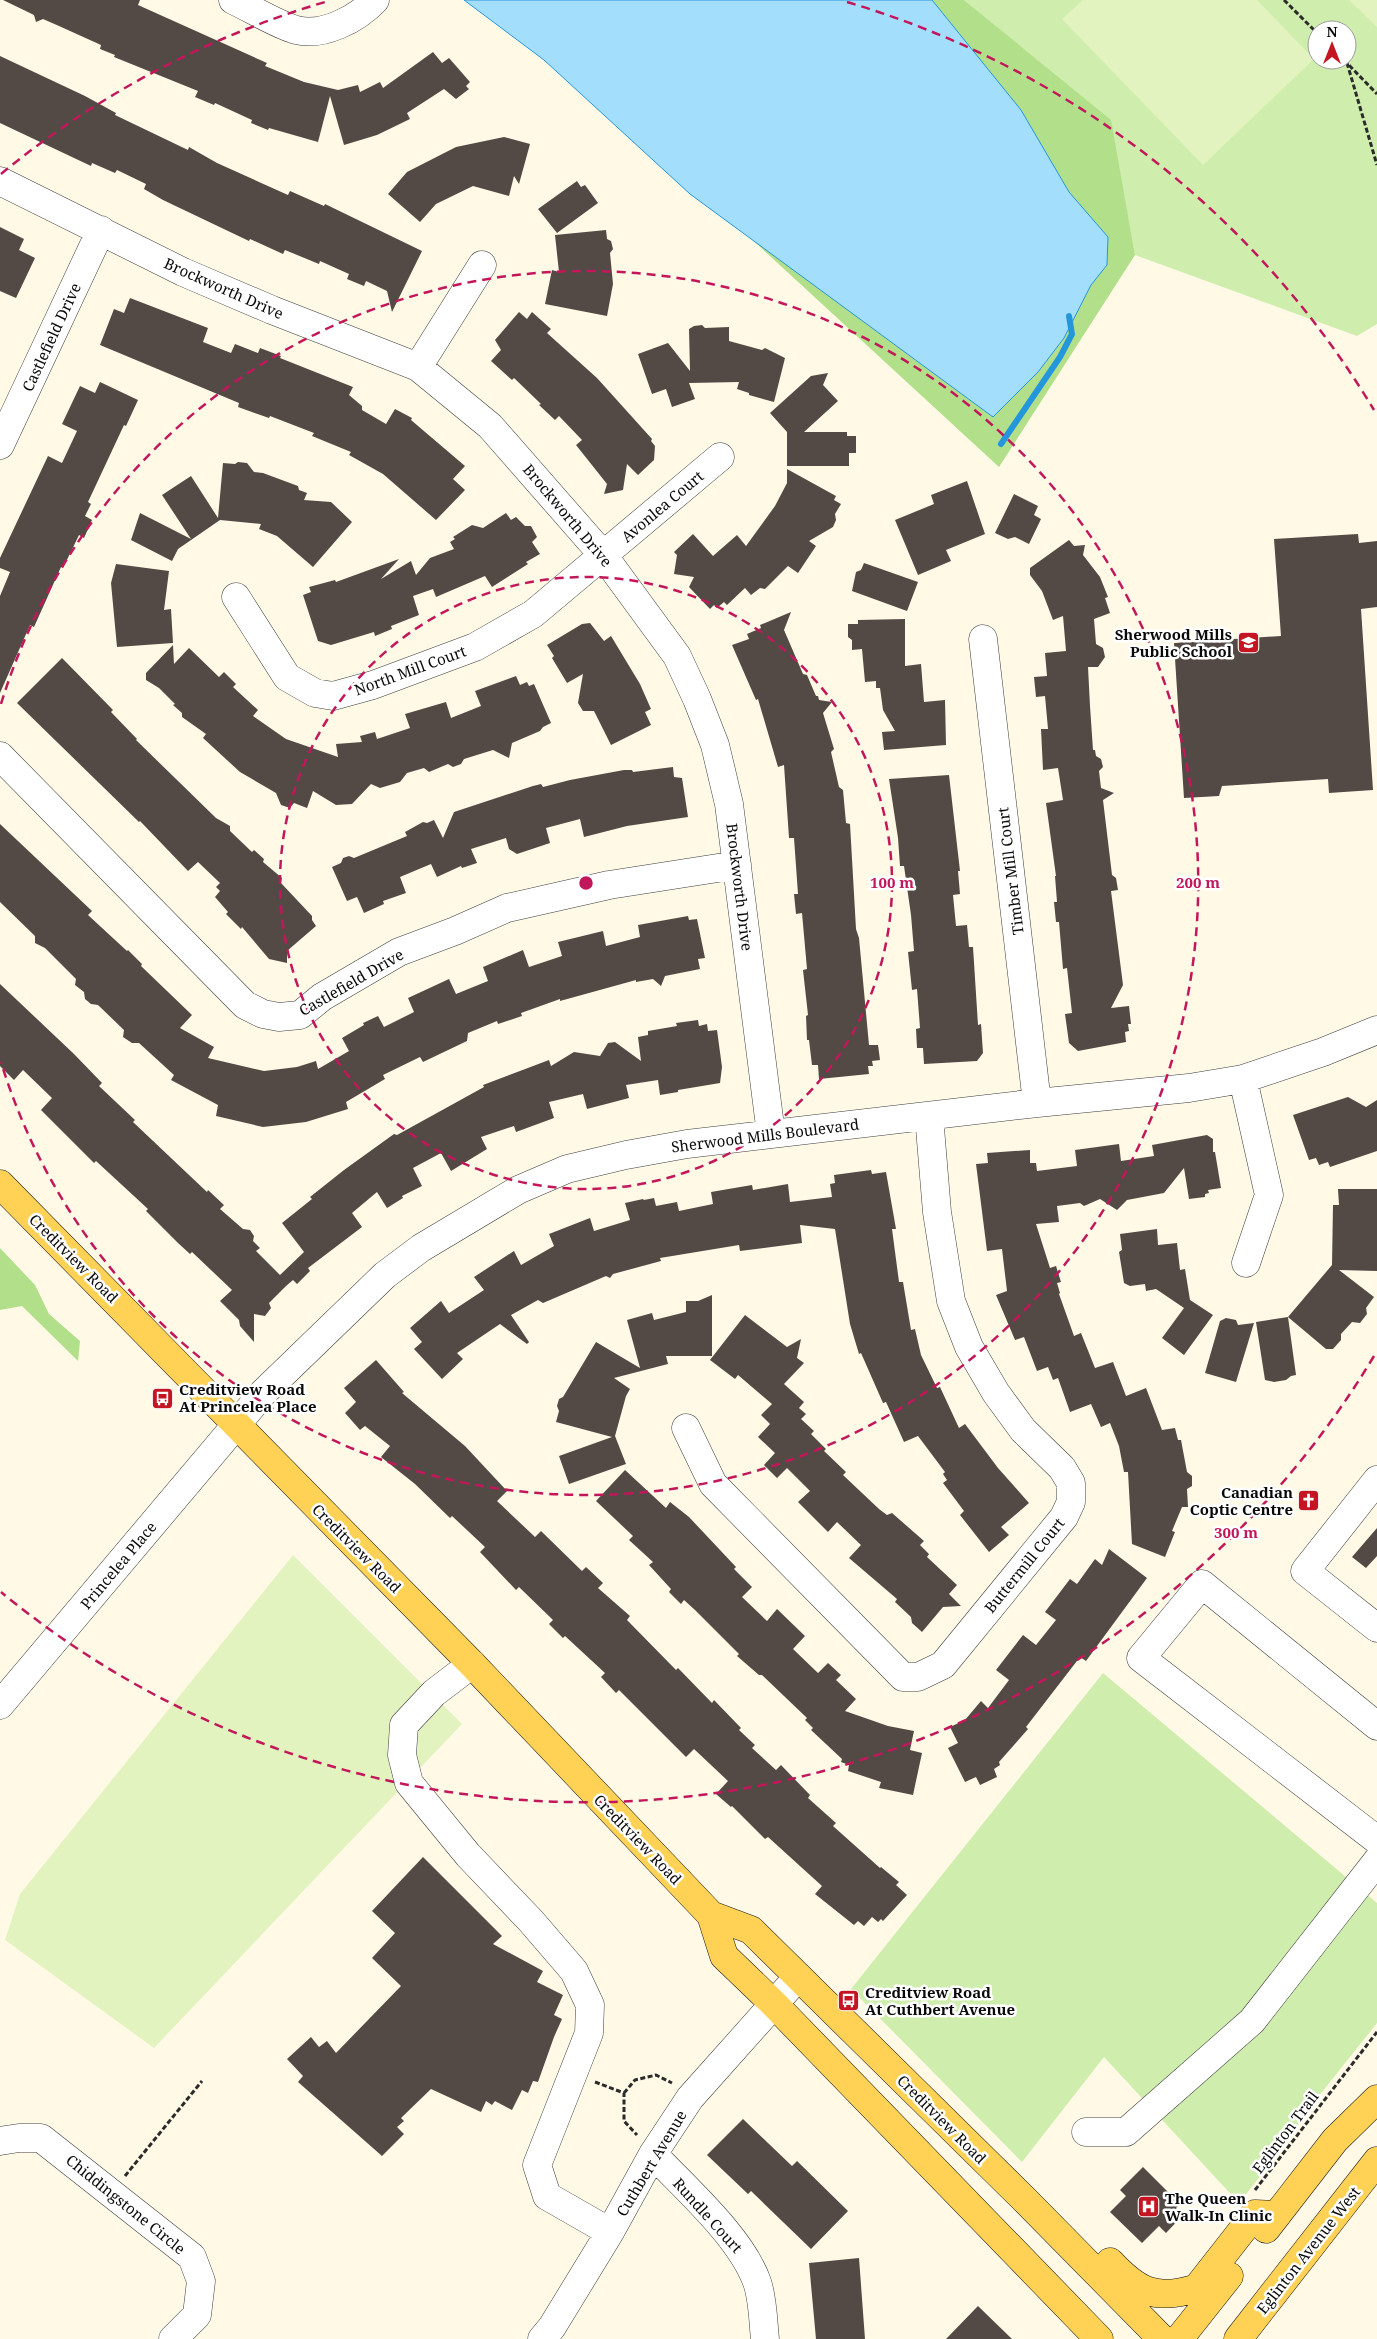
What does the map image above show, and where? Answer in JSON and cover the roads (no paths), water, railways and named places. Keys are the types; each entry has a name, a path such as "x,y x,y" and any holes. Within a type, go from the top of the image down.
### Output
{"main road":[{"name":"Creditview Road","path":"0,1184 472,1664 711,1915 751,1930 1024,2199 1162,2339"},
{"name":"Creditview Road","path":"711,1915 724,1956 774,2004 1099,2339"},
{"path":"1179,2339 1335,2140 1377,2099"},
{"name":"Eglinton Avenue West","path":"1238,2339 1377,2161"},
{"path":"1024,2199 1060,2212 1127,2279 1138,2288 1156,2293 1184,2292 1197,2288 1255,2214 1277,2215"}],"street":[{"path":"233,0 296,30 318,32 343,23 375,0"},
{"name":"Brockworth Drive","path":"0,181 183,272 418,367 451,392 490,426 603,555 677,656 698,699 715,746 729,804 771,1134"},
{"name":"Castlefield Drive","path":"0,445 101,230"},
{"path":"418,367 482,265"},
{"name":"Avonlea Court","path":"603,555 720,457"},
{"name":"North Mill Court","path":"236,597 287,677 315,693 333,696 373,685 475,647 533,614 603,555"},
{"name":"Timber Mill Court","path":"983,639 1037,1103"},
{"name":"Castlefield Drive","path":"0,756 245,1005 263,1014 279,1017 300,1015 322,996 399,952 455,931 507,908 609,885 737,865"},
{"name":"Sherwood Mills Boulevard","path":"235,1424 263,1393 385,1274 421,1248 518,1190 567,1169 626,1155 687,1144 1037,1103 1189,1088 1243,1078 1323,1052 1377,1030"},
{"path":"1243,1078 1268,1195 1246,1263"},
{"name":"Buttermill Court","path":"686,1428 712,1484 902,1677 918,1677 943,1665 1064,1517 1071,1502 1071,1483 1062,1468 1023,1430 996,1393 969,1347 951,1301 937,1212 929,1116"},
{"name":"Princelea Place","path":"0,1705 235,1424"},
{"path":"1377,1480 1305,1571 1377,1628"},
{"path":"1377,1726 1202,1584 1141,1658 1377,1840"},
{"path":"472,1664 434,1693 404,1725 402,1755 409,1783 468,1855 531,1921 574,1971 590,2005 589,2033 537,2165 547,2196 610,2232"},
{"path":"1086,2132 1126,2132 1252,2021 1377,1861"},
{"name":"Cuthbert Avenue","path":"542,2339 552,2327 610,2232 653,2154 690,2098 798,1977"},
{"name":"Chiddingstone Circle","path":"0,2141 19,2138 40,2138 192,2257 201,2281 197,2315 173,2339"},
{"name":"Rundle Court","path":"653,2154 734,2241 749,2262 758,2284 765,2339"}],"water":[{"path":"464,0 932,0 1021,110 1069,192 1108,237 1107,265 1091,285 1064,338 1038,372 993,417 690,194 544,60"}],"waterway":[{"path":"1001,444 1060,357 1072,334 1069,316"}],"place":[{"name":"Sherwood Mills Public School","path":"1248,643"},
{"name":"Creditview Road At Princelea Place","path":"163,1398"},
{"name":"Canadian Coptic Centre","path":"1309,1501"},
{"name":"Creditview Road At Cuthbert Avenue","path":"849,2001"},
{"name":"The Queen Walk-In Clinic","path":"1149,2207"}]}
